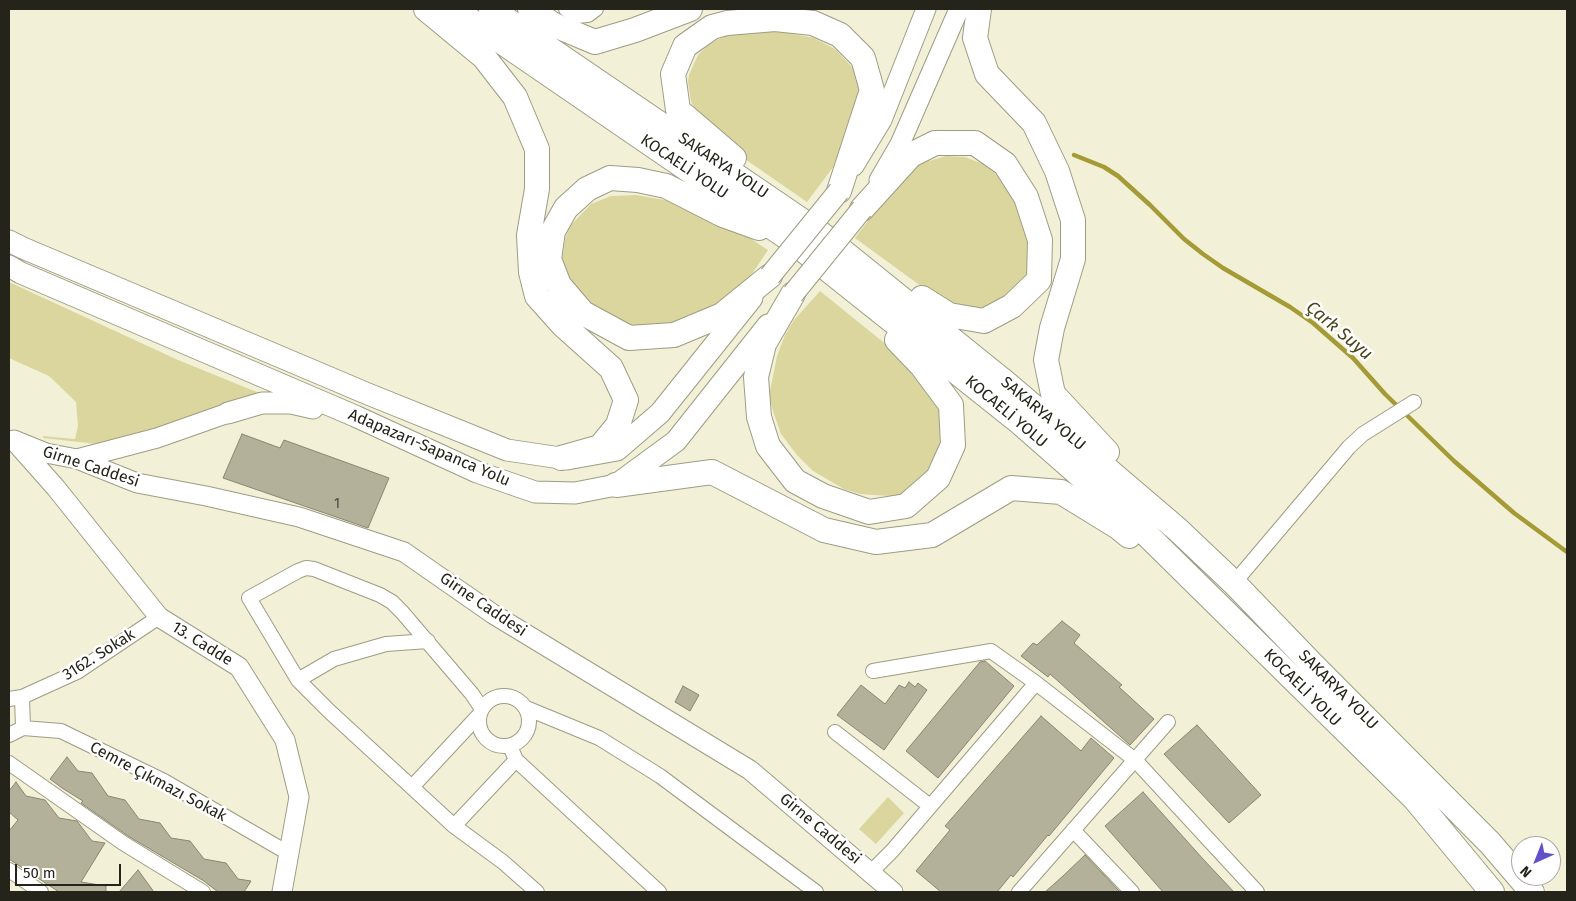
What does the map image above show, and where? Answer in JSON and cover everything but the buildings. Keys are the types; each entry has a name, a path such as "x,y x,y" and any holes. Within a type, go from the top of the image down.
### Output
{"highway":[{"path":"426,9 484,57 514,97 537,149 537,189 529,234 531,272 537,296 563,325 611,368 626,400 618,425 600,447 561,458"},
{"name":"KOCAELİ YOLU","path":"454,9 791,240 1018,420 1131,520 1415,799 1492,892"},
{"name":"SAKARYA YOLU","path":"491,9 824,236 1001,379 1177,529 1234,583 1490,843 1532,892"},
{"path":"530,9 552,24 595,42 635,30 690,9"},
{"path":"979,9 975,38 987,74 1034,123 1057,171 1073,220 1073,259 1052,328 1046,360 1053,394 1177,529"},
{"path":"839,191 872,90 863,58 840,35 814,23 775,19 727,23 712,27 685,46 673,74 678,110 824,236 949,315 984,321 1012,306 1039,280 1040,240 1026,197 1005,164 975,143 935,143 911,155 862,209"},
{"path":"770,276 722,315 674,335 629,338 582,313 559,285 549,260 553,231 566,208 586,189 610,178 638,180 666,186 723,215 791,240"},
{"path":"793,294 764,344 756,377 759,417 768,446 795,481 823,496 869,512 906,506 938,478 953,445 951,405 922,366 833,274"},
{"path":"616,485 712,472 824,530 876,542 932,535 1011,488 1061,492 1118,527 1298,684"}],"main road":[{"name":"Adapazarı-Sapanca Yolu","path":"9,241 368,394 507,450 567,459 617,450 660,413 839,191"},
{"name":"Adapazarı-Sapanca Yolu","path":"9,266 21,273 354,416 477,472 535,492 575,493 616,485 676,441 862,209"},
{"path":"228,413 262,403 291,403 354,416"}],"street":[{"path":"566,9 576,16 588,15 596,9"},
{"path":"839,191 882,120 926,9"},
{"path":"862,209 900,144 959,9"},
{"path":"1234,583 1336,462 1363,434 1414,402"},
{"path":"77,459 156,438 228,413"},
{"name":"Girne Caddesi","path":"11,439 46,453 77,459 136,483 206,496 299,517 404,552 493,614 750,770 894,892"},
{"name":"13. Cadde","path":"11,439 56,488 159,617 239,667 285,740 299,797 282,892"},
{"path":"412,787 480,712 491,699 505,696 513,697 526,708 530,723 524,738 518,743 502,747 488,741 480,729 480,712 472,694 402,612 392,602 380,595 314,569 306,568 249,598 298,680 329,711 454,826 503,862 537,892"},
{"name":"3162. Sokak","path":"15,698 77,672 159,617"},
{"path":"298,680 334,659 360,651 386,644 428,641"},
{"path":"873,671 991,651 1036,683 1135,760 1257,892"},
{"path":"871,872 892,851 1036,683"},
{"path":"9,735 23,728 15,698"},
{"path":"526,708 599,738 660,776 816,892"},
{"path":"1019,892 1168,722"},
{"name":"Cemre Çıkmazı Sokak","path":"23,728 61,731 164,781 288,853"},
{"path":"835,732 930,806"},
{"path":"510,746 516,760 659,892"},
{"path":"454,826 516,760"},
{"path":"9,763 123,843 203,892"},
{"path":"1073,830 1132,892"},
{"path":"9,870 40,892"}],"shaded area":[{"path":"772,30 814,38 835,49 852,67 860,94 852,142 807,202 729,148 696,111 691,101 688,82 689,75 698,55 705,48 726,36"},
{"path":"946,156 965,157 983,164 1001,178 1009,188 1031,236 1032,272 985,314 940,300 855,238 896,184 917,166"},
{"path":"636,195 676,202 728,224 768,250 738,295 728,306 639,334 582,304 561,265 565,239 570,226 591,204 611,196"},
{"path":"9,282 178,360 274,399 106,445 43,438 43,436 75,439 78,426 76,402 49,376 9,358"},
{"path":"820,291 893,350 935,389 953,452 903,494 890,496 860,494 844,489 813,471 797,455 781,434 769,396 777,356 785,335 794,320"},
{"path":"888,797 904,813 876,844 859,829"}],"waterway":[{"name":"Çark Suyu","path":"1074,155 1104,167 1118,176 1184,239 1203,254 1313,323 1353,358 1385,394 1454,461 1514,513 1567,552"}]}
